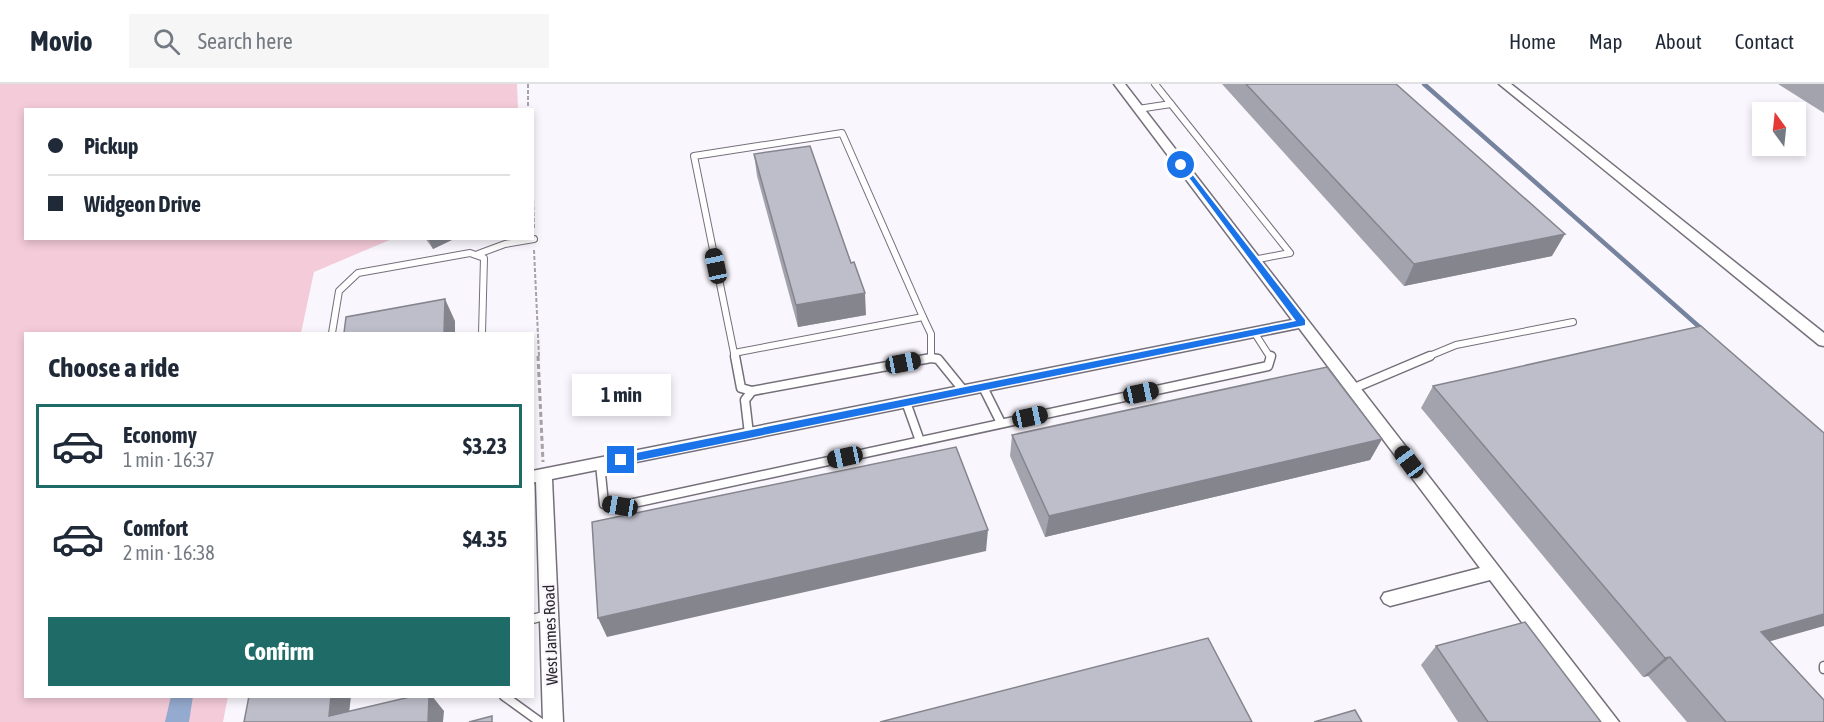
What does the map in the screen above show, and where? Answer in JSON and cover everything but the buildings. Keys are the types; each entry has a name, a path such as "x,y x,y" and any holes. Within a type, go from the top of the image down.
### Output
{"street":[{"path":"1119,84 1609,722"},
{"path":"1504,84 1824,341"},
{"path":"538,476 1302,323"},
{"name":"West James Road","path":"538,476 541,617 553,722"},
{"path":"1390,598 1493,572"}],"lane":[{"path":"1155,84 1275,231 1290,253 1253,260"},
{"path":"1138,109 1171,104"},
{"path":"931,358 930,334 842,133 694,156 741,388 752,391 931,358 938,359 963,391"},
{"path":"478,254 505,244 528,240"},
{"path":"332,332 339,291 358,273 379,267 470,253 484,258 482,332"},
{"path":"734,353 923,317"},
{"path":"1352,388 1456,345 1573,322"},
{"path":"600,464 604,504 620,506 1268,366 1271,355 1254,332"},
{"path":"983,387 1001,423"},
{"path":"749,434 745,400 752,391"},
{"path":"906,402 920,441"},
{"path":"507,698 540,722"}],"path":[{"path":"528,84 528,108"},
{"path":"534,239 538,476"}],"shaded area":[{"path":"0,84 517,84 518,108 24,108 24,240 390,240 314,272 301,332 24,332 24,698 228,698 223,722 0,722"}],"waterway":[{"path":"1424,84 1704,331"},
{"path":"177,722 182,698"}],"route":[{"path":"621,460 1302,323 1181,165"}]}
